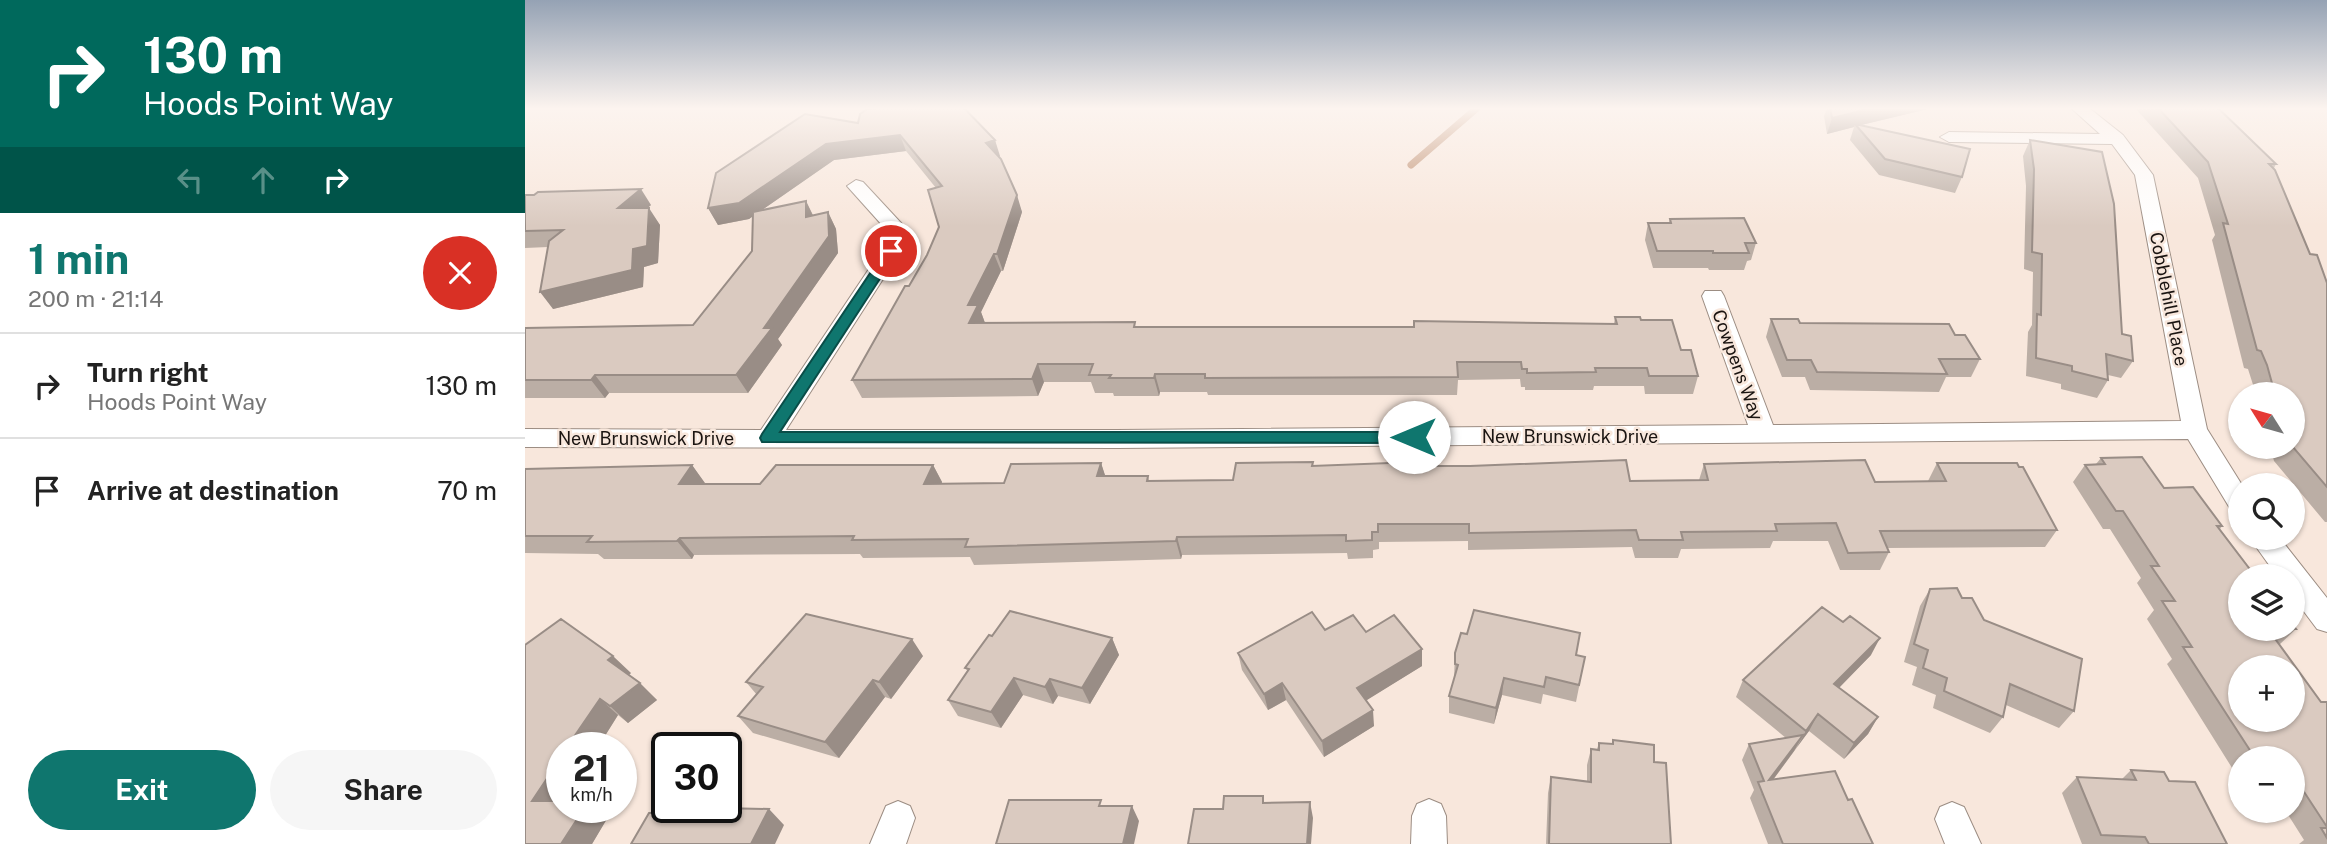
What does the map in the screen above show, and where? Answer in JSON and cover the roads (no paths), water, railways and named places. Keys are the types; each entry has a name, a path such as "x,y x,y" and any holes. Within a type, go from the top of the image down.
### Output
{"street":[{"name":"Cobblehill Place","path":"2123,147 2144,175 2195,430 2228,484"},
{"path":"768,438 891,251 892,224 856,186"},
{"name":"Cowpens Way","path":"1713,296 1764,435"},
{"name":"New Brunswick Drive","path":"525,439 1117,439 2195,430"},
{"path":"2273,550 2327,620"}],"waterway":[{"path":"1411,165 1431,147"}]}
